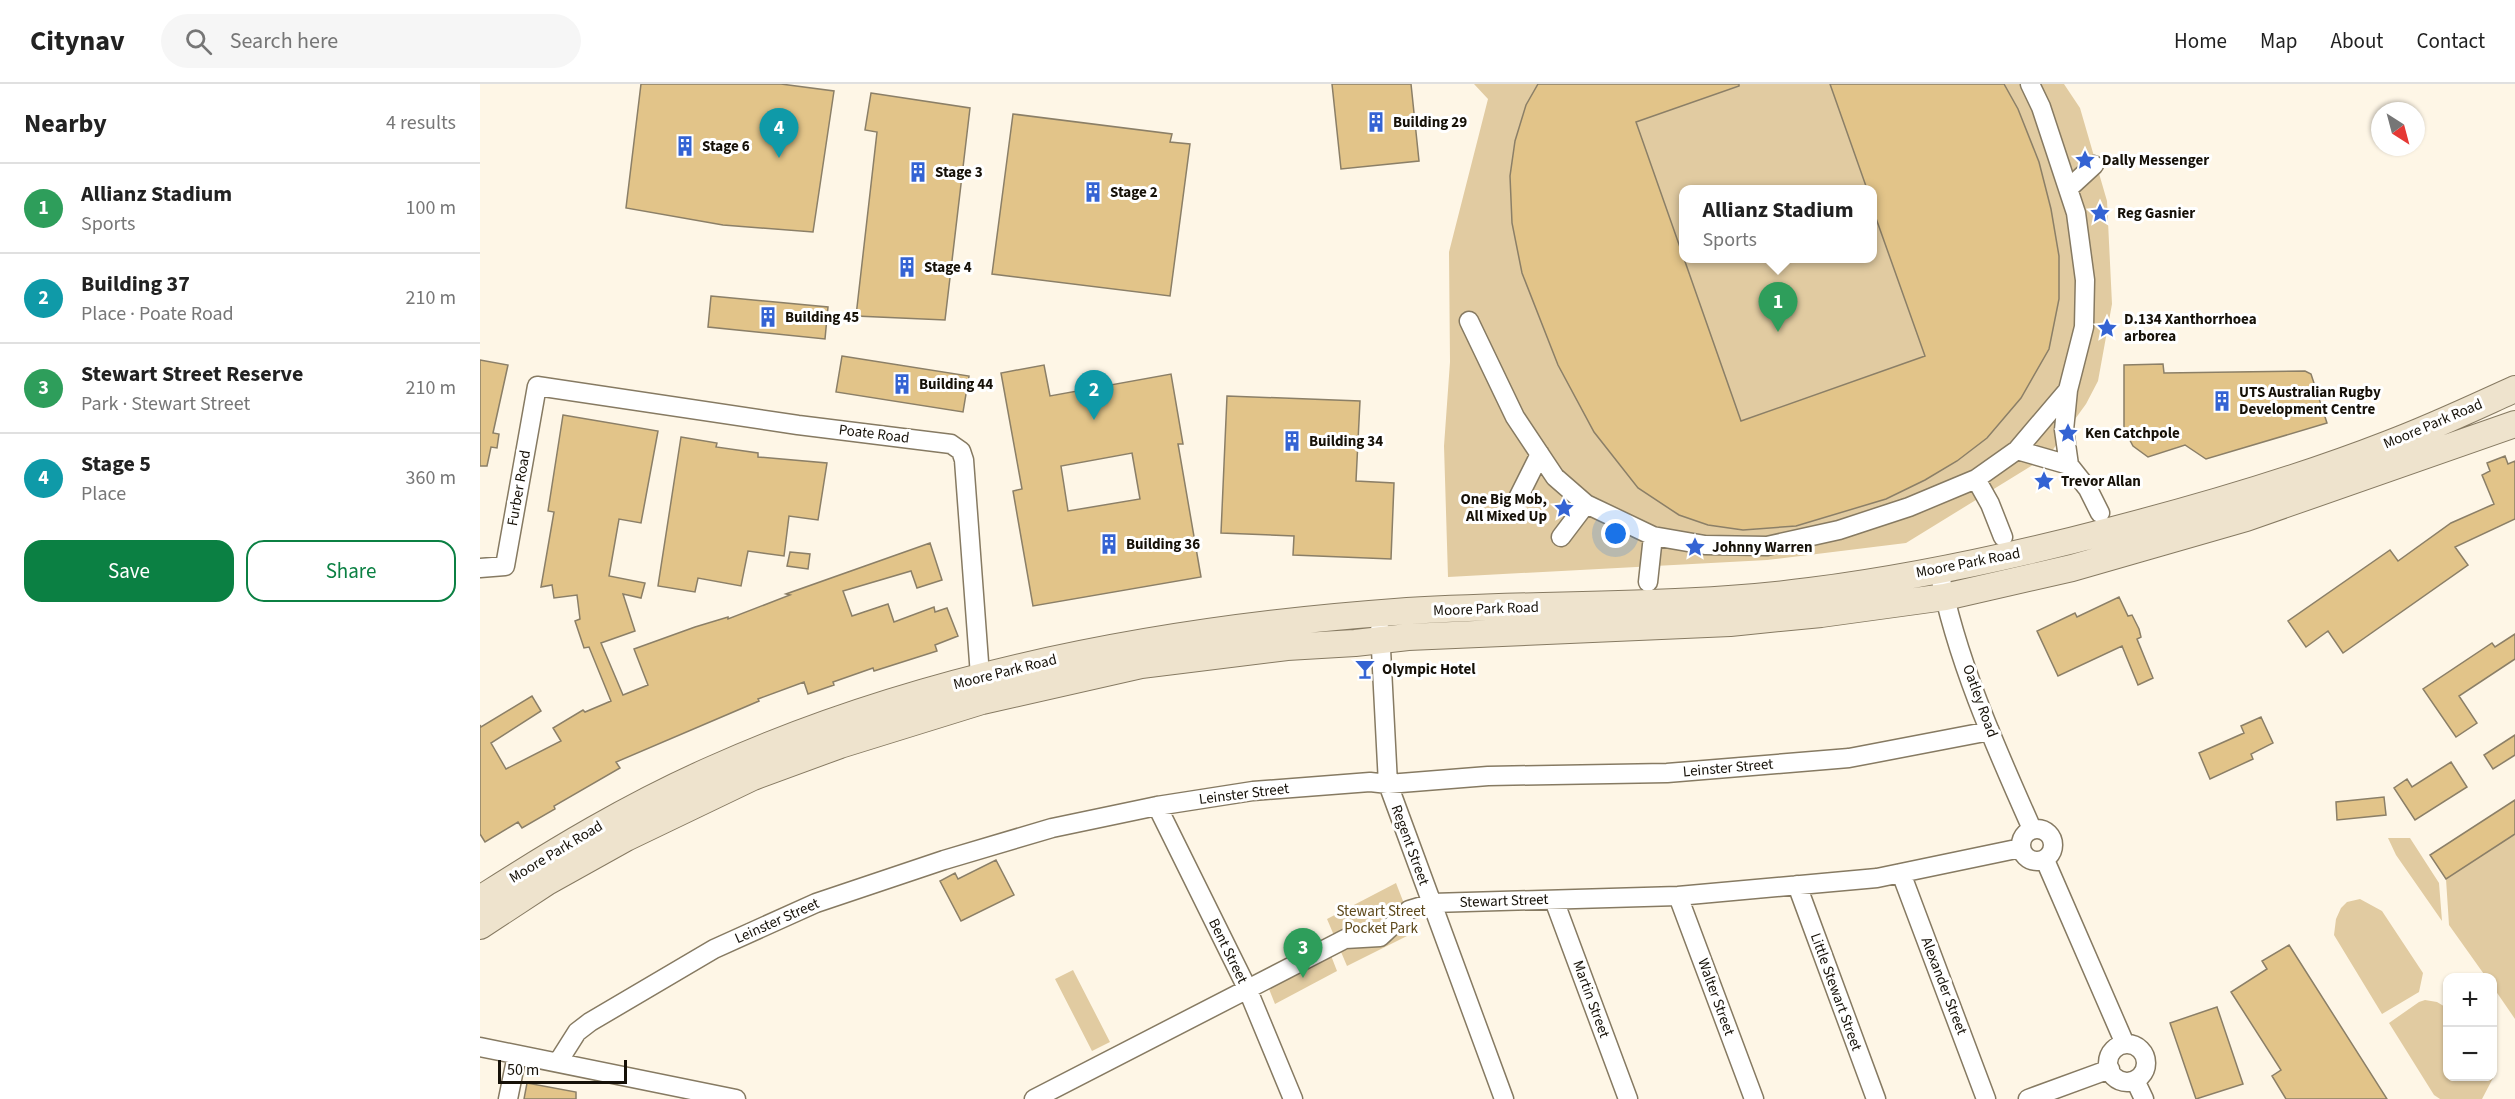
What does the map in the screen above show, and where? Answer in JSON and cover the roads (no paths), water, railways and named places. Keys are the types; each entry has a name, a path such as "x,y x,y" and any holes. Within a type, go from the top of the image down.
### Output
{"main road":[{"name":"Moore Park Road","path":"480,898 599,826 719,766 807,731 925,692 981,689 1141,665 1287,647 1408,637 1730,623 1821,614 1945,597 2072,568 2246,518 2390,444 2515,389"},
{"path":"2466,442 2515,417"},
{"name":"Moore Park Road","path":"480,926 547,882 626,838 753,777 840,745 1056,658 1129,644 1237,628 1380,614 1709,601 1814,591 1939,570 2054,545 2166,516 2323,480 2466,442 2515,423"}],"street":[{"path":"2030,84 2041,107 2076,213 2085,280 2084,327 2068,390 2064,430 2069,465 2088,489 2100,513"},
{"path":"2069,188 2094,165"},
{"path":"1469,321 1515,417 1555,477 1586,504 1653,536 1705,545 1767,546 1839,530 1909,507 1976,479 2017,450 2068,390"},
{"name":"Furber Road","path":"480,568 505,566 537,386"},
{"name":"Poate Road","path":"537,386 798,425 951,444 961,451 964,460 981,689"},
{"path":"2017,450 2069,465"},
{"path":"1514,506 1540,454"},
{"path":"1976,479 1990,504 2003,537"},
{"path":"1561,537 1586,504"},
{"path":"1648,582 1653,536"},
{"name":"Oatley Road","path":"1939,570 1945,597 1990,731 2032,829"},
{"name":"Regent Street","path":"1380,614 1388,784 1504,1099"},
{"name":"Leinster Street","path":"558,1062 577,1032 714,949 816,903 944,860 1052,828 1157,806 1253,791 1488,776 1666,773 1849,758 1990,731"},
{"name":"Bent Street","path":"1157,806 1247,988 1293,1099"},
{"path":"2032,829 2045,830 2052,839 2053,850 2045,860 2032,861 2023,854 2020,848 2022,838 2032,829"},
{"name":"Stewart Street","path":"1034,1099 1332,945 1345,939 1380,937 1410,910 1432,903 1678,896 1877,878 2020,848"},
{"path":"2045,860 2125,1044"},
{"name":"Alexander Street","path":"1902,873 1986,1099"},
{"name":"Little Stewart Street","path":"1797,885 1876,1099"},
{"name":"Walter Street","path":"1678,896 1754,1099"},
{"name":"Martin Street","path":"1554,900 1628,1099"},
{"path":"2125,1044 2136,1046 2145,1055 2144,1072 2135,1080 2129,1082 2117,1079 2110,1069 2111,1053 2119,1046 2125,1044"},
{"path":"480,1047 736,1099"},
{"path":"508,1099 517,1055"},
{"path":"2028,1099 2110,1069"},
{"path":"2135,1080 2144,1099"}],"place":[{"name":"Building 29","path":"1376,122"},
{"name":"Stage 6","path":"685,146"},
{"name":"Stage 5","path":"779,158"},
{"name":"Dally Messenger","path":"2085,160"},
{"name":"Stage 3","path":"918,172"},
{"name":"Stage 2","path":"1093,192"},
{"name":"Reg Gasnier","path":"2100,213"},
{"name":"Stage 4","path":"907,267"},
{"name":"Building 45","path":"768,317"},
{"name":"D.134 Xanthorrhoea arborea","path":"2107,328"},
{"name":"Allianz Stadium","path":"1778,332"},
{"name":"Building 44","path":"902,384"},
{"name":"UTS Australian Rugby Development Centre","path":"2222,401"},
{"name":"Building 37","path":"1094,420"},
{"name":"Ken Catchpole","path":"2068,433"},
{"name":"Building 34","path":"1292,441"},
{"name":"Trevor Allan","path":"2044,481"},
{"name":"One Big Mob, All Mixed Up","path":"1564,508"},
{"name":"Building 36","path":"1109,544"},
{"name":"Johnny Warren","path":"1695,547"},
{"name":"Olympic Hotel","path":"1365,669"},
{"name":"Stewart Street Reserve","path":"1303,978"}],"park label":[{"name":"Stewart Street Pocket Park","path":"1381,920"}]}
